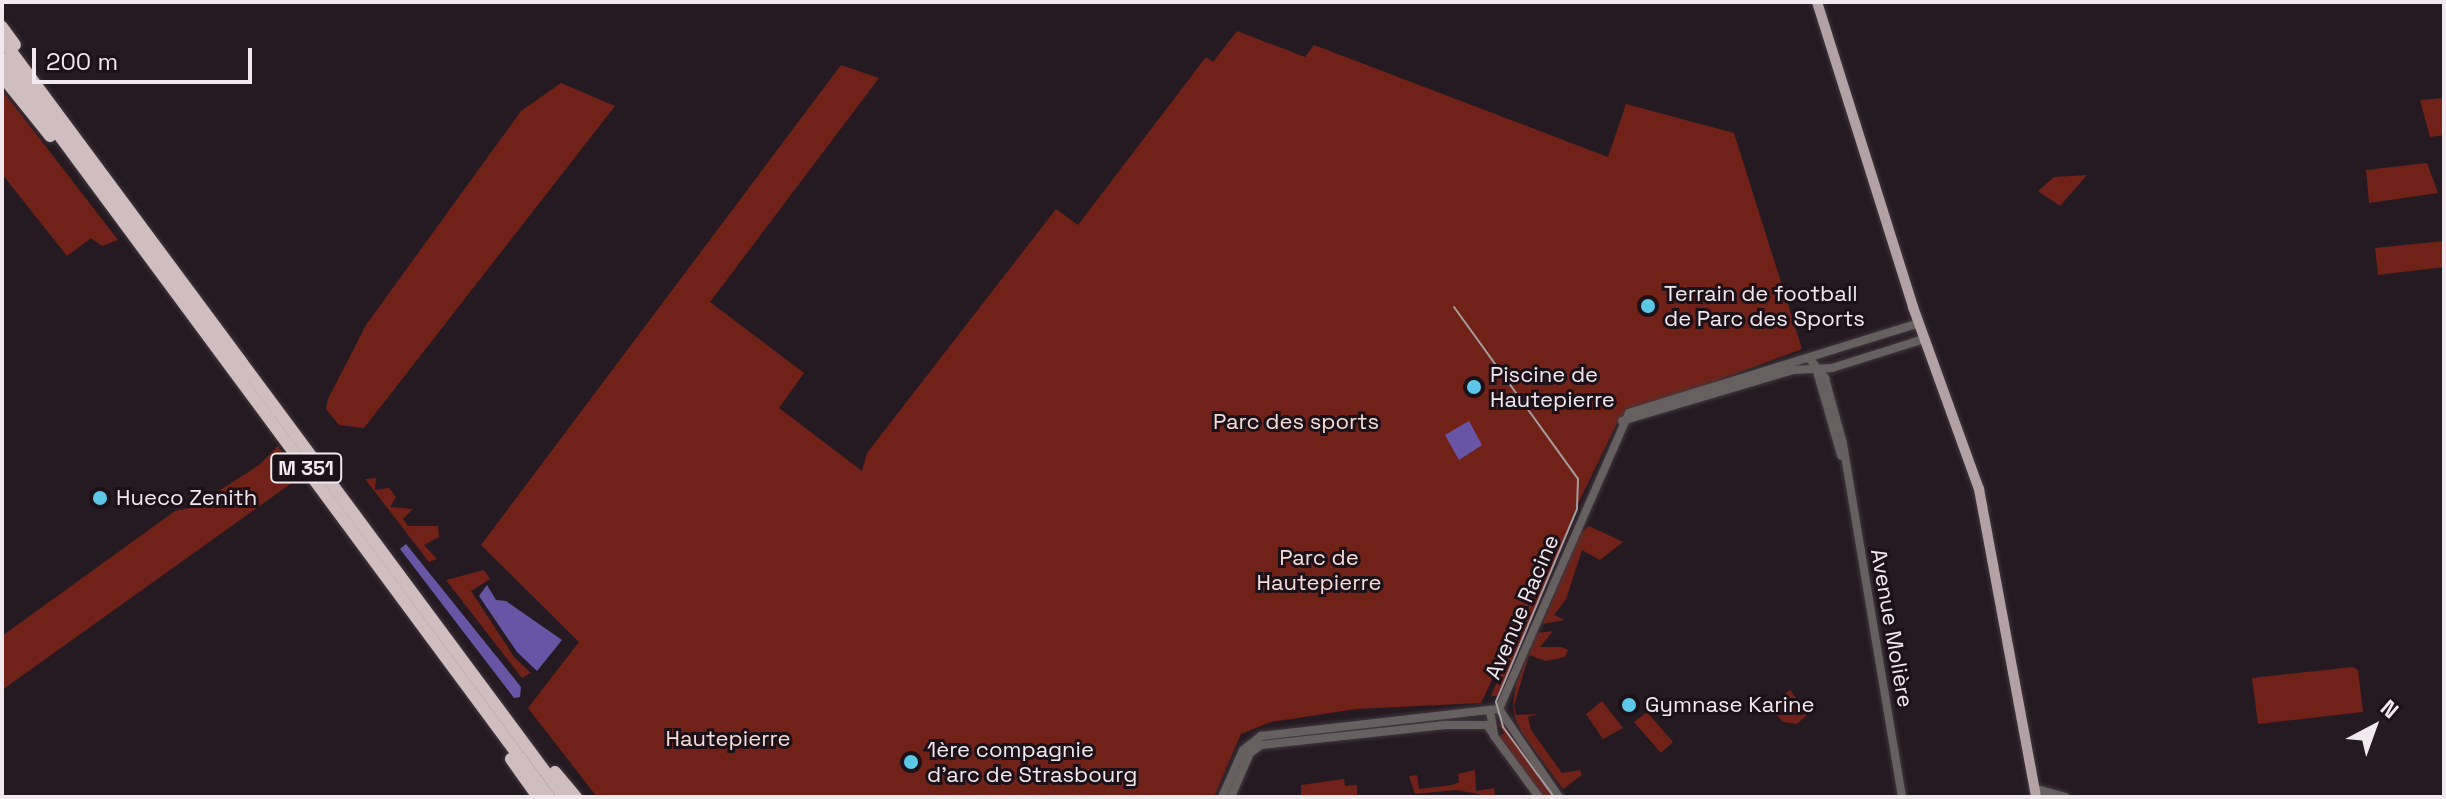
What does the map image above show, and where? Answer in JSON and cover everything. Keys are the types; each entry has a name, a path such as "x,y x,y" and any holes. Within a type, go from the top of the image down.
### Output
{"highway":[{"path":"2,27 78,141"},
{"name":"M 351","path":"2,39 564,797"},
{"name":"M 351","path":"2,58 549,797"},
{"path":"2,76 146,252"},
{"path":"439,628 576,797"},
{"path":"454,668 538,797"}],"main road":[{"path":"1817,2 1924,339 1979,489 2036,793"}],"street":[{"path":"1622,421 1634,410 1919,323"},
{"path":"1622,421 1816,368 1832,368 1924,339"},
{"name":"Avenue Molière","path":"1809,358 1825,378 1845,465 1902,797"},
{"name":"Avenue Racine","path":"1559,797 1493,712 1622,421"},
{"path":"1445,725 1493,712"},
{"path":"1492,732 1493,712"},
{"path":"1222,797 1243,750 1261,736 1493,712"},
{"path":"1231,797 1250,753 1261,745 1445,725 1487,725 1539,797"},
{"path":"2036,793 2065,797"}],"green space":[{"name":"Parc des sports","path":"1237,31 1305,57 1314,45 1608,157 1626,104 1734,133 1802,349 1620,417 1576,508 1500,696 1491,696 1544,571 1481,703 1356,709 1271,722 1241,734 1214,797 597,797 528,708 579,642 481,545 841,65 879,78 710,302 804,373 779,408 862,471 867,453 1056,209 1078,225 1206,57 1213,62"},
{"path":"561,83 615,106 364,428 339,425 326,409 328,399 366,325 521,111"},
{"path":"2,90 118,240 102,246 91,238 67,256 2,174"},
{"path":"2444,98 2444,135 2430,137 2420,100"},
{"path":"2427,163 2438,193 2369,203 2366,170"},
{"path":"2087,175 2060,206 2038,191 2054,177"},
{"path":"2444,241 2444,267 2378,275 2375,248"},
{"path":"278,446 300,477 2,690 2,636 175,511 194,507 259,465"},
{"path":"376,478 375,490 389,488 396,497 390,507 413,509 403,519 408,526 438,526 439,537 424,545 437,559 429,562 365,479"},
{"path":"1589,526 1623,542 1600,560 1582,550 1566,599 1554,615 1565,620 1542,624 1581,532"},
{"path":"484,570 490,579 471,591 514,657 531,673 522,678 446,580"},
{"path":"1553,631 1540,647 1562,647 1568,650 1565,657 1546,661 1529,655 1514,706 1516,715 1538,714 1528,717 1531,730 1562,773 1580,770 1582,775 1563,789 1522,733 1515,718 1513,705 1516,684 1537,633"},
{"path":"2353,667 2358,670 2363,712 2258,724 2252,678"},
{"path":"1790,690 1808,714 1797,724 1783,722 1775,713 1780,698"},
{"path":"1602,701 1623,728 1603,739 1586,714"},
{"path":"1647,712 1673,742 1661,753 1634,722"},
{"path":"1503,722 1557,797 1542,797 1498,737 1504,733 1499,724"},
{"path":"1475,770 1476,791 1494,788 1495,797 1456,790 1415,794 1409,776 1417,775 1419,789 1452,785 1459,782 1458,774"},
{"path":"1344,779 1345,786 1357,785 1357,797 1301,797 1301,785"}],"shaded area":[{"path":"1469,421 1482,445 1459,460 1445,435"},
{"path":"406,544 521,687 520,697 514,698 400,549"},
{"path":"487,585 496,600 506,601 562,640 537,671 517,652 479,596"}],"tram line":[{"path":"1454,307 1578,479 1577,509 1496,702 1503,727 1554,797"}],"place":[{"name":"Terrain de football de Parc des Sports","path":"1648,306"},
{"name":"Piscine de Hautepierre","path":"1474,387"},
{"name":"Hueco Zenith","path":"100,498"},
{"name":"Gymnase Karine","path":"1629,705"},
{"name":"1ère compagnie d'arc de Strasbourg","path":"911,762"}],"park label":[{"name":"Parc de Hautepierre","path":"1319,570"},
{"name":"Hautepierre","path":"728,739"}]}
